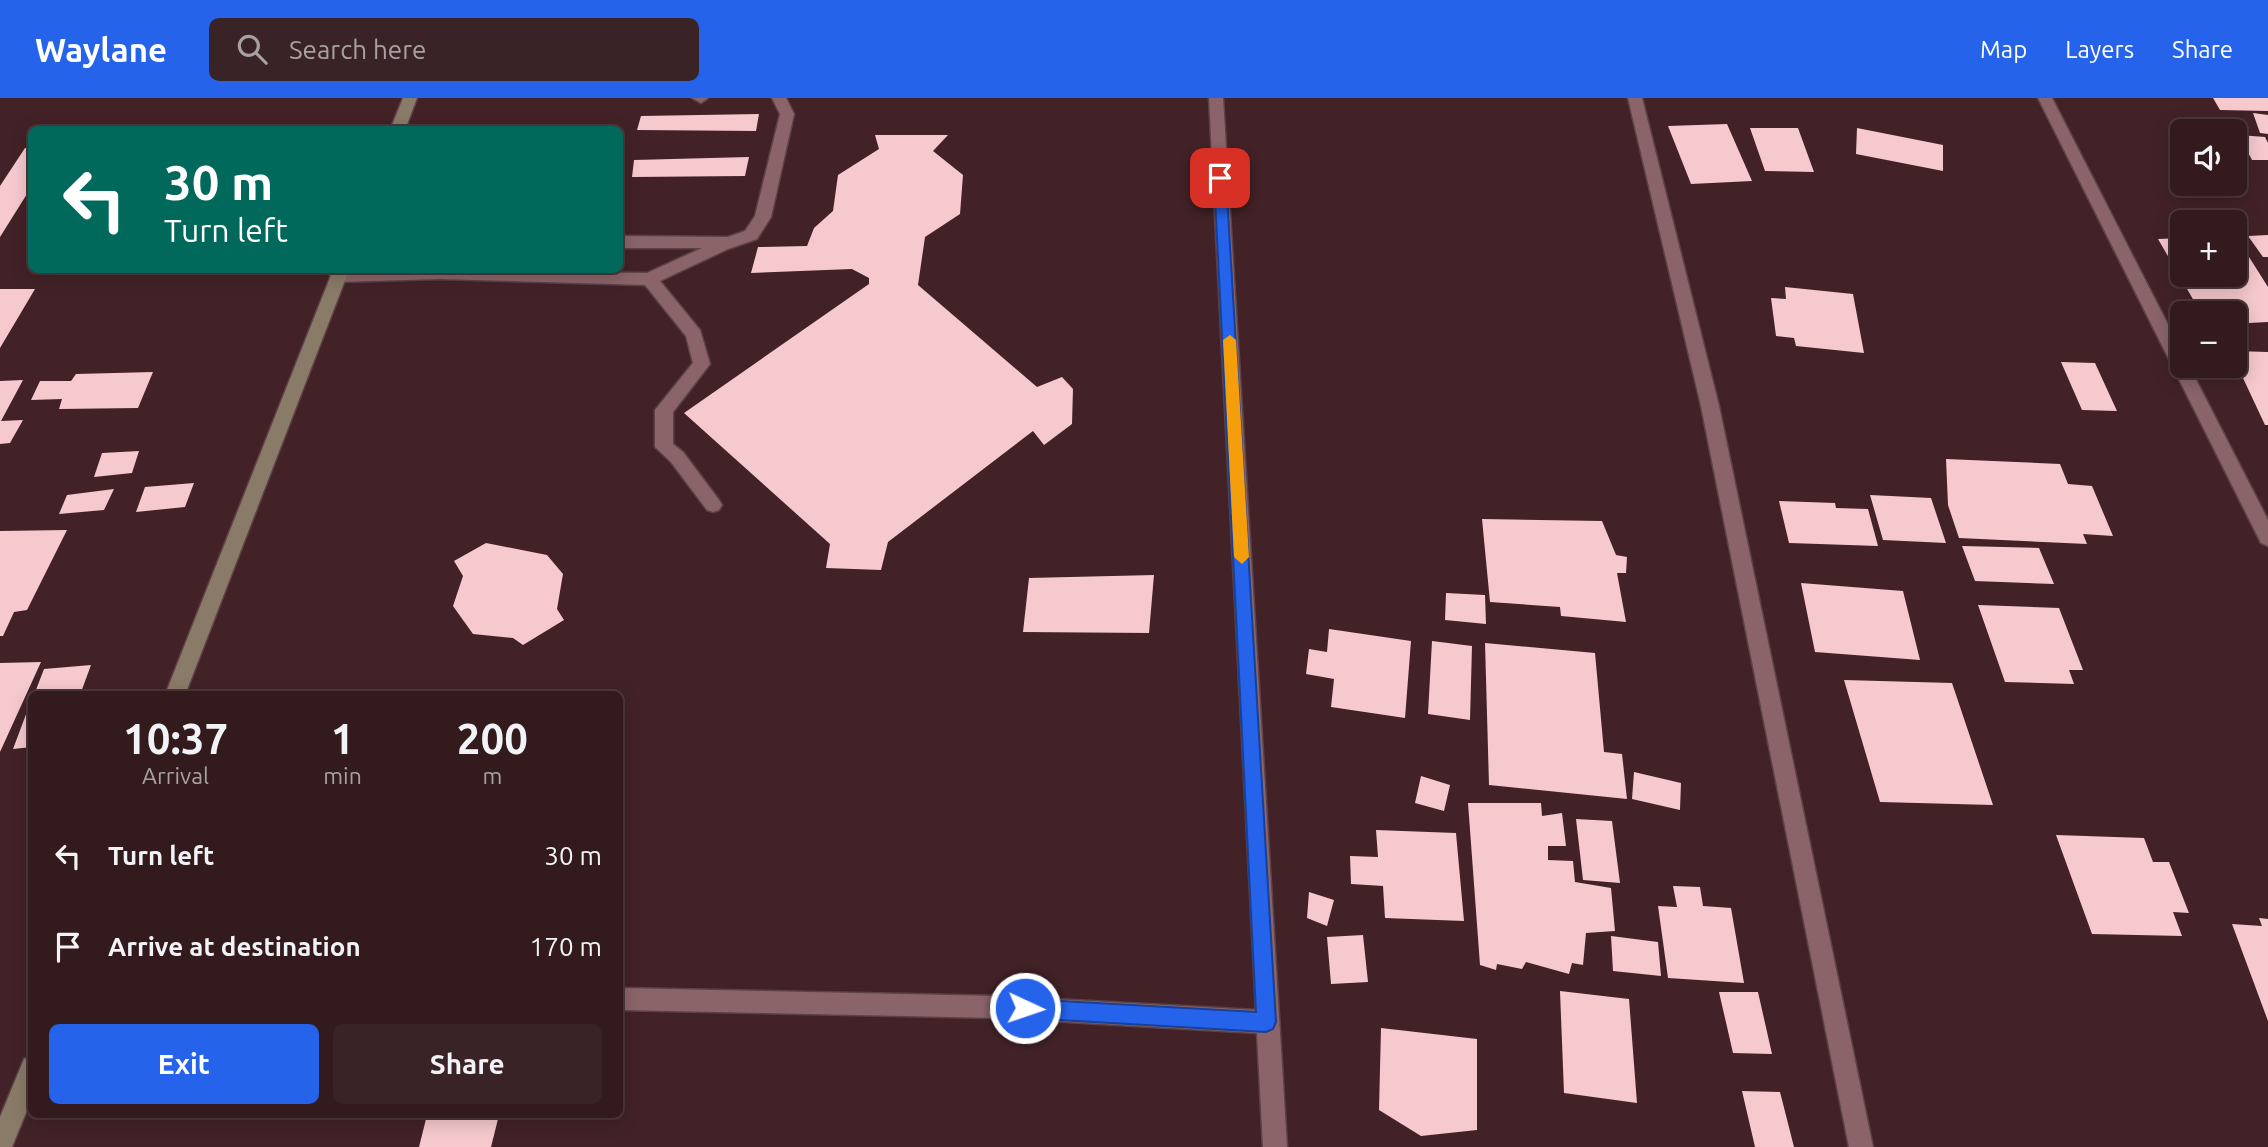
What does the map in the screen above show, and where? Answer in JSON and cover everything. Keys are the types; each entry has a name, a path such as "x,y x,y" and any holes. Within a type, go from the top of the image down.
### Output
{"main road":[{"path":"399,126 410,98"},
{"path":"178,691 340,273"},
{"path":"0,1147 28,1077"}],"street":[{"path":"340,273 649,279 751,235 763,217 787,114 779,98"},
{"path":"1216,98 1275,1147"},
{"path":"1635,98 1710,406 1861,1147"},
{"path":"2045,98 2268,538"},
{"path":"623,242 729,243"},
{"path":"649,279 694,334 702,364 664,410 664,447 677,457 713,505"},
{"path":"623,999 998,1007 1266,1022"}],"building":[{"path":"2213,98 2268,98 2268,111 2220,110"},
{"path":"2253,113 2268,115 2268,134 2260,133"},
{"path":"759,114 756,131 637,130 641,116"},
{"path":"1727,124 1752,181 1691,184 1668,126"},
{"path":"1750,128 1798,128 1814,172 1765,171"},
{"path":"1857,128 1943,145 1943,171 1856,154"},
{"path":"875,135 948,135 933,151 963,175 960,214 925,237 918,285 1037,387 1062,377 1073,389 1072,424 1044,445 1033,431 888,542 881,570 826,568 830,544 684,413 869,284 869,278 852,269 751,273 758,247 807,246 814,228 833,211 838,175 879,149"},
{"path":"2247,136 2265,137 2268,143 2268,160 2252,160 2247,150"},
{"path":"25,148 28,148 28,192 0,237 0,186"},
{"path":"749,157 745,176 632,177 634,160"},
{"path":"2268,235 2268,257 2263,257 2248,236"},
{"path":"2170,238 2170,260 2158,239"},
{"path":"2247,254 2268,287 2268,322 2247,322 2247,301 2194,301 2186,287 2247,287"},
{"path":"1785,287 1853,294 1864,353 1796,346 1794,338 1776,336 1771,298 1786,299"},
{"path":"0,289 35,289 0,348"},
{"path":"2247,351 2268,352 2268,425 2265,425 2243,378 2247,378"},
{"path":"2061,362 2095,363 2117,411 2082,410"},
{"path":"153,372 138,408 59,409 62,399 31,400 40,381 71,381 76,374"},
{"path":"23,380 1,421 23,420 10,443 0,444 0,381"},
{"path":"139,451 132,473 94,477 102,453"},
{"path":"1946,459 2060,464 2068,484 2092,486 2113,536 2083,534 2087,544 1959,538 1948,505"},
{"path":"194,483 185,507 136,512 145,487"},
{"path":"114,489 104,510 59,514 67,495"},
{"path":"1870,495 1931,498 1946,543 1883,540"},
{"path":"1779,501 1835,503 1836,508 1868,509 1878,546 1789,543"},
{"path":"1482,519 1602,521 1616,555 1627,557 1626,573 1617,573 1626,622 1561,616 1560,607 1490,602"},
{"path":"67,530 27,610 14,612 3,636 0,636 0,531"},
{"path":"486,543 547,555 563,574 557,609 564,620 523,645 513,638 473,634 453,606 463,576 454,561"},
{"path":"1962,546 2039,548 2054,584 1975,581"},
{"path":"1154,575 1149,633 1023,632 1029,578"},
{"path":"1801,583 1903,591 1920,660 1815,652"},
{"path":"1446,593 1485,595 1486,624 1445,620"},
{"path":"1978,605 2059,608 2083,670 2069,670 2074,684 2005,682"},
{"path":"1329,629 1411,641 1405,718 1331,707 1334,679 1306,674 1309,649 1327,652"},
{"path":"1432,641 1472,646 1470,720 1428,714"},
{"path":"1485,643 1595,653 1604,752 1622,754 1627,799 1489,785"},
{"path":"41,662 0,752 0,663"},
{"path":"91,665 81,691 36,691 44,669"},
{"path":"1844,680 1952,683 1993,805 1880,802"},
{"path":"28,709 28,747 13,749"},
{"path":"1634,772 1681,783 1680,810 1632,799"},
{"path":"1421,776 1450,785 1444,811 1415,803"},
{"path":"1468,803 1541,803 1542,816 1562,813 1566,846 1548,846 1548,860 1573,861 1575,882 1611,888 1615,931 1586,933 1583,965 1572,963 1569,974 1526,962 1522,969 1497,964 1496,970 1480,965"},
{"path":"1576,819 1612,821 1620,883 1583,880"},
{"path":"1376,830 1456,833 1464,921 1385,918 1383,886 1351,884 1350,856 1378,857"},
{"path":"2056,835 2144,838 2153,862 2169,862 2189,913 2173,912 2182,936 2092,934"},
{"path":"1673,886 1700,887 1703,906 1731,908 1744,983 1668,978 1658,906 1677,907"},
{"path":"1309,892 1334,900 1327,926 1307,918"},
{"path":"2259,918 2268,919 2268,1021 2232,924 2262,926"},
{"path":"1363,935 1368,982 1331,984 1327,937"},
{"path":"1611,936 1658,942 1661,976 1613,971"},
{"path":"1560,991 1629,999 1637,1103 1564,1093"},
{"path":"1719,992 1758,992 1772,1054 1733,1053"},
{"path":"1381,1028 1477,1039 1477,1130 1421,1136 1379,1110"},
{"path":"1742,1091 1780,1092 1794,1147 1755,1147"},
{"path":"426,1118 498,1118 491,1147 419,1147"}],"slow traffic":[{"path":"1230,340 1242,557"}],"route":[{"path":"1025,1008 1266,1022 1220,178"}]}
